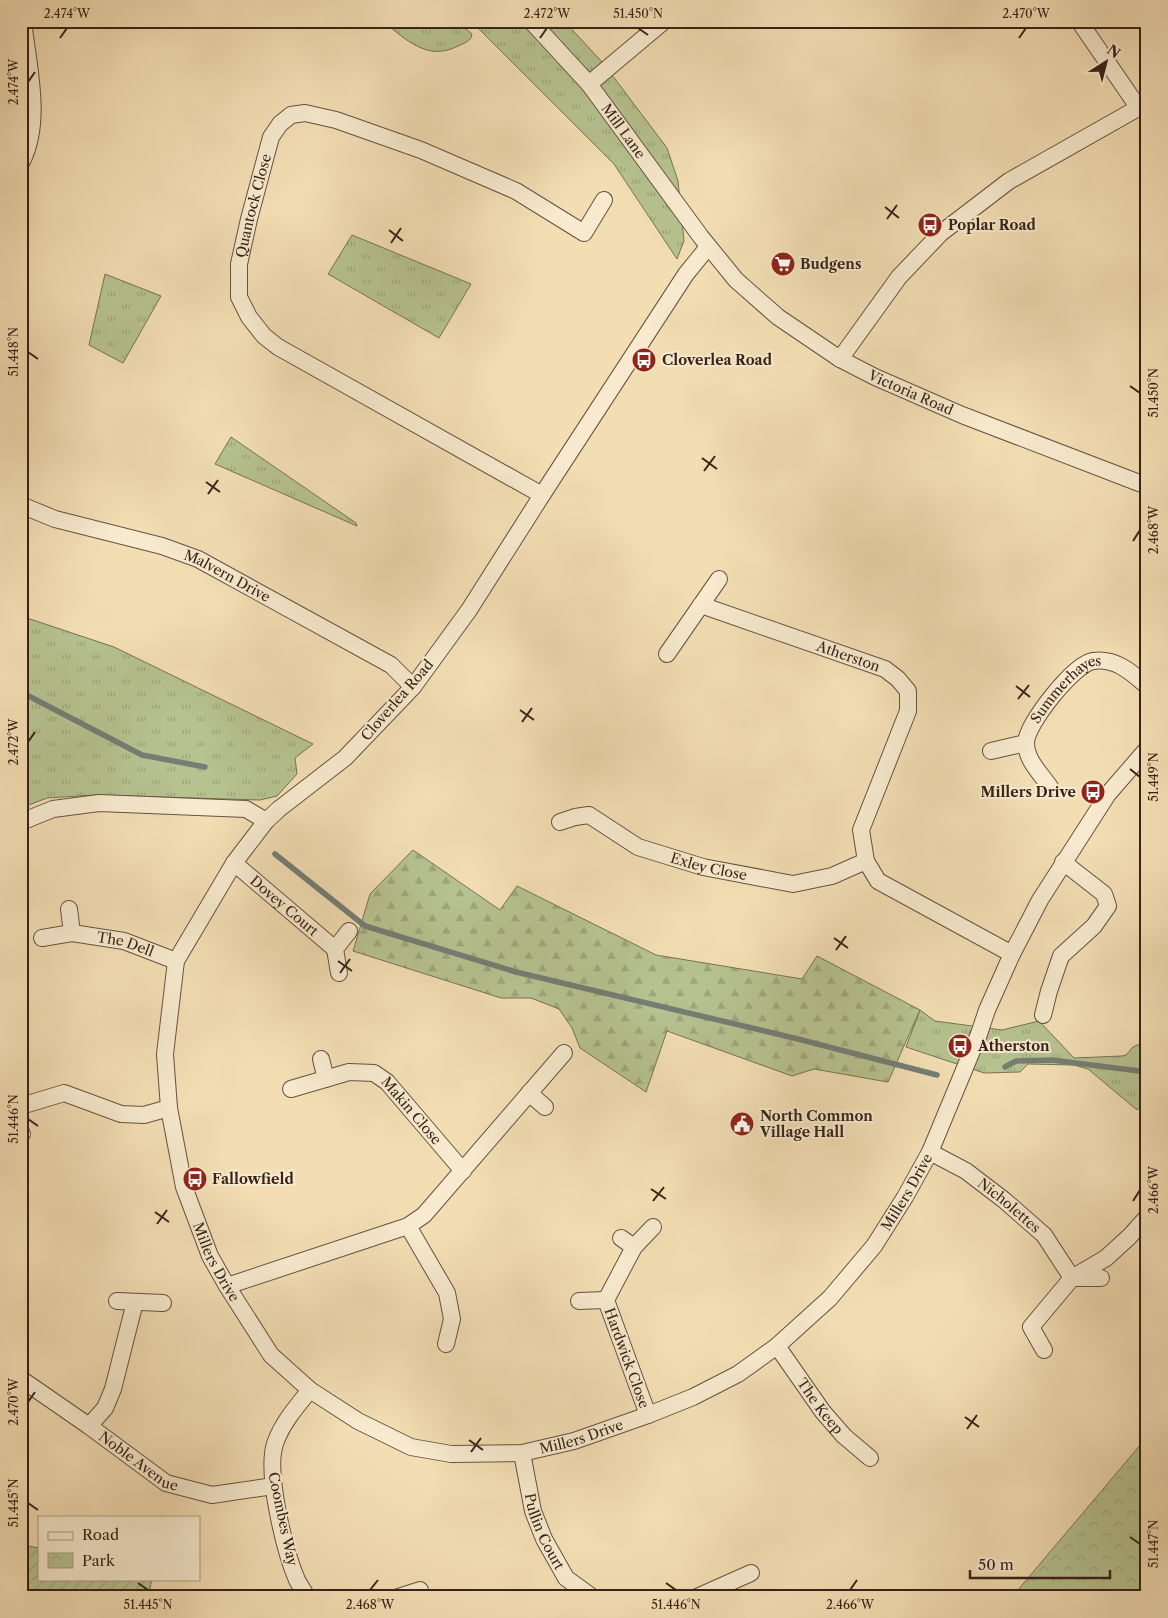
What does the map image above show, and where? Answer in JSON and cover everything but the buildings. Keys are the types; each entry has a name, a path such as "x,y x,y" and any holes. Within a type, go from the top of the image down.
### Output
{"street":[{"path":"21,163 26,155 32,134 33,103 24,21"},
{"name":"Mill Lane","path":"532,21 589,84 708,247"},
{"path":"589,84 664,21"},
{"path":"840,359 899,277 941,233 1009,181 1142,105 1079,21"},
{"name":"Quantock Close","path":"542,494 278,347 264,336 249,317 239,297 239,264 271,137 280,124 291,115 305,113 336,120 421,150 516,192 584,233 604,200"},
{"name":"Victoria Road","path":"708,247 736,280 778,316 840,359 875,377 962,415 1147,486"},
{"name":"Cloverlea Road","path":"266,821 345,758 413,687 469,610 542,494 686,274 708,247"},
{"name":"Malvern Drive","path":"21,505 55,518 162,546 198,559 391,665 413,687"},
{"path":"667,654 720,579"},
{"name":"Atherston","path":"701,605 885,669 898,679 908,691 908,712 860,830 866,861 878,881 1012,954"},
{"name":"Summerhayes","path":"1050,787 1030,758 1026,743 1031,729 1048,702 1068,678 1091,661 1111,662 1127,668 1147,686"},
{"name":"Summerhayes","path":"991,751 1026,743"},
{"name":"Millers Drive","path":"266,821 234,863 176,960 165,1054 169,1108 184,1187 210,1256 271,1355 310,1390 358,1421 411,1446 451,1454 522,1453 574,1440 648,1415 693,1397 738,1374 777,1346 830,1298 874,1246 905,1197 930,1152 1012,954 1040,900 1108,794 1147,749"},
{"path":"21,822 53,809 99,803 246,808 266,821"},
{"name":"Exley Close","path":"560,822 575,816 589,815 638,847 703,867 793,884 832,876 866,861"},
{"path":"1043,1015 1049,990 1061,956 1094,926 1108,906 1104,894 1063,862"},
{"name":"Dovey Court","path":"234,863 335,949"},
{"path":"69,909 72,933"},
{"path":"339,973 335,949 349,931"},
{"name":"The Dell","path":"42,938 72,933 124,941 176,960"},
{"path":"227,1286 408,1226 424,1215 564,1053"},
{"path":"321,1059 326,1079"},
{"name":"Makin Close","path":"291,1089 349,1072 374,1073 387,1082 462,1171"},
{"path":"21,1106 64,1093 121,1114 144,1115 169,1108"},
{"path":"529,1094 545,1107"},
{"name":"Nicholettes","path":"930,1152 966,1171 1004,1200 1044,1235 1072,1278"},
{"path":"1044,1350 1024,1325 1072,1278 1106,1258 1147,1217"},
{"path":"408,1226 447,1293 452,1319 446,1344"},
{"name":"Hardwick Close","path":"648,1415 606,1300 627,1242 652,1228"},
{"path":"1072,1278 1101,1278"},
{"name":"Hardwick Close","path":"579,1301 606,1300"},
{"path":"117,1301 163,1303"},
{"path":"89,1426 106,1408 113,1389 135,1302"},
{"name":"The Keep","path":"777,1346 823,1412 844,1436 870,1458"},
{"name":"Noble Avenue","path":"21,1379 166,1483 212,1495 273,1486"},
{"name":"Coombes Way","path":"307,1597 297,1580 285,1539 273,1486 272,1462 275,1442 289,1417 310,1390"},
{"name":"Pullin Court","path":"522,1453 533,1511 544,1539 566,1578 592,1597"},
{"path":"699,1596 751,1573"},
{"path":"398,1597 420,1590"}],"green space":[{"path":"382,21 456,21 472,34 471,38 464,44 447,50 427,50 408,41"},
{"path":"471,21 564,21 603,63 667,148 678,181 684,241 677,259 614,164"},
{"path":"352,235 471,284 439,338 328,274"},
{"path":"105,274 161,296 123,363 89,345"},
{"path":"231,437 356,523 357,526 215,464"},
{"path":"21,616 114,647 313,744 295,758 297,774 277,796 260,800 95,795 47,798 21,808"},
{"path":"413,850 500,910 517,886 656,955 802,979 817,956 920,1010 888,1082 814,1069 792,1076 667,1031 646,1092 580,1048 572,1028 559,1009 531,998 501,998 353,951 370,894"},
{"path":"920,1010 935,1021 1002,1030 1039,1021 1074,1058 1122,1056 1126,1055 1133,1047 1147,1041 1147,1099 1137,1110 1088,1069 1074,1065 1028,1064 1020,1072 984,1073 906,1047"},
{"path":"1147,1437 1147,1597 1012,1597"},
{"path":"21,1545 38,1548 38,1580 152,1580 148,1597 21,1597"}],"waterway":[{"path":"21,692 142,755 205,767"},
{"path":"275,854 365,926 516,972 798,1039 937,1075"},
{"path":"1005,1067 1016,1061 1052,1060 1147,1072"}],"place":[{"name":"Poplar Road","path":"930,225"},
{"name":"Budgens","path":"783,264"},
{"name":"Cloverlea Road","path":"644,360"},
{"name":"Millers Drive","path":"1093,792"},
{"name":"Atherston","path":"960,1046"},
{"name":"North Common Village Hall","path":"742,1124"},
{"name":"Fallowfield","path":"195,1179"}]}
